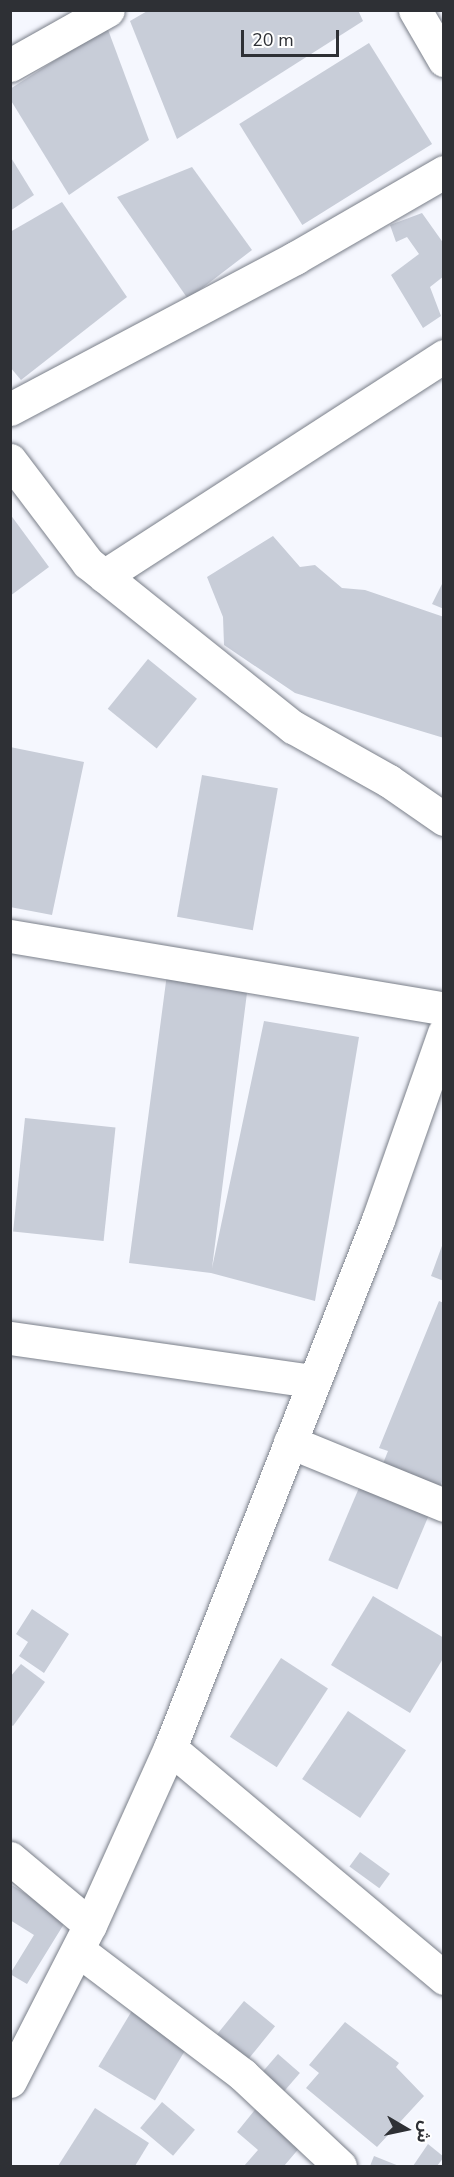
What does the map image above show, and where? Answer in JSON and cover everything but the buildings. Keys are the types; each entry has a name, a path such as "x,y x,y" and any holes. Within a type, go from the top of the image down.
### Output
{"street":[{"path":"10,65 108,10"},
{"path":"415,10 444,60"},
{"path":"10,410 295,258 444,172"},
{"path":"104,576 444,356"},
{"path":"10,460 88,563 293,727 389,781 444,819"},
{"path":"10,936 444,1009"},
{"path":"10,2081 84,1937 170,1748 378,1220 444,1033"},
{"path":"10,1338 314,1381"},
{"path":"290,1442 444,1505"},
{"path":"170,1748 444,1978"},
{"path":"10,1858 84,1937 243,2075 340,2166"}]}
